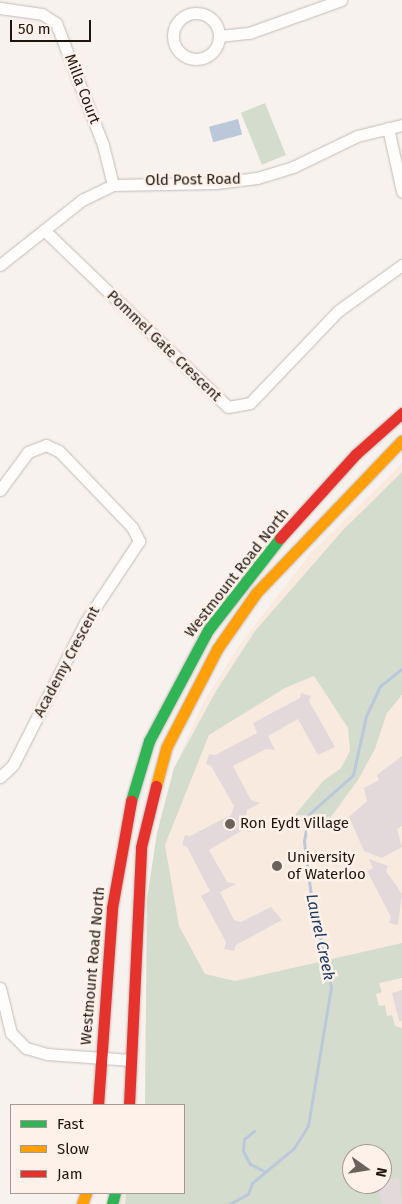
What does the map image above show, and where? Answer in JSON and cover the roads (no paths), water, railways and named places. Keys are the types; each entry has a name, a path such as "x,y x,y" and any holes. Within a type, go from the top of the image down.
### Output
{"main road":[{"name":"Westmount Road North","path":"98,1104 112,908 121,842 146,750 174,689 208,630 279,539 356,454 402,413"},
{"name":"Westmount Road North","path":"129,1104 141,847 151,794 180,714 217,649 256,593 402,440"}],"street":[{"path":"219,36 249,33 340,0"},
{"name":"Milla Court","path":"0,8 42,14 56,23 103,145 113,185"},
{"path":"191,13 213,20 219,36 215,50 198,59 183,56 173,44 176,23 191,13"},
{"name":"Old Post Road","path":"0,265 82,200 113,185 216,183 257,178 293,167 357,136 402,124"},
{"path":"388,128 402,191"},
{"name":"Pommel Gate Crescent","path":"44,230 228,407 250,404 338,311 402,265"},
{"name":"Academy Crescent","path":"0,490 28,452 46,445 59,451 132,527 139,541 86,621 13,765 0,777"},
{"path":"0,988 11,1033 26,1048 100,1059 132,1060"}],"water":[{"path":"238,119 242,134 213,142 209,127"}],"waterway":[{"name":"Laurel Creek","path":"229,1204 248,1194 252,1183 294,1148 308,1126 331,987 311,896 304,841 309,814 353,775 366,716 380,686 402,669"},
{"path":"254,1131 244,1139 243,1151 250,1164 264,1171"}],"place":[{"name":"Ron Eydt Village","path":"230,824"},
{"name":"University of Waterloo","path":"277,866"}]}
